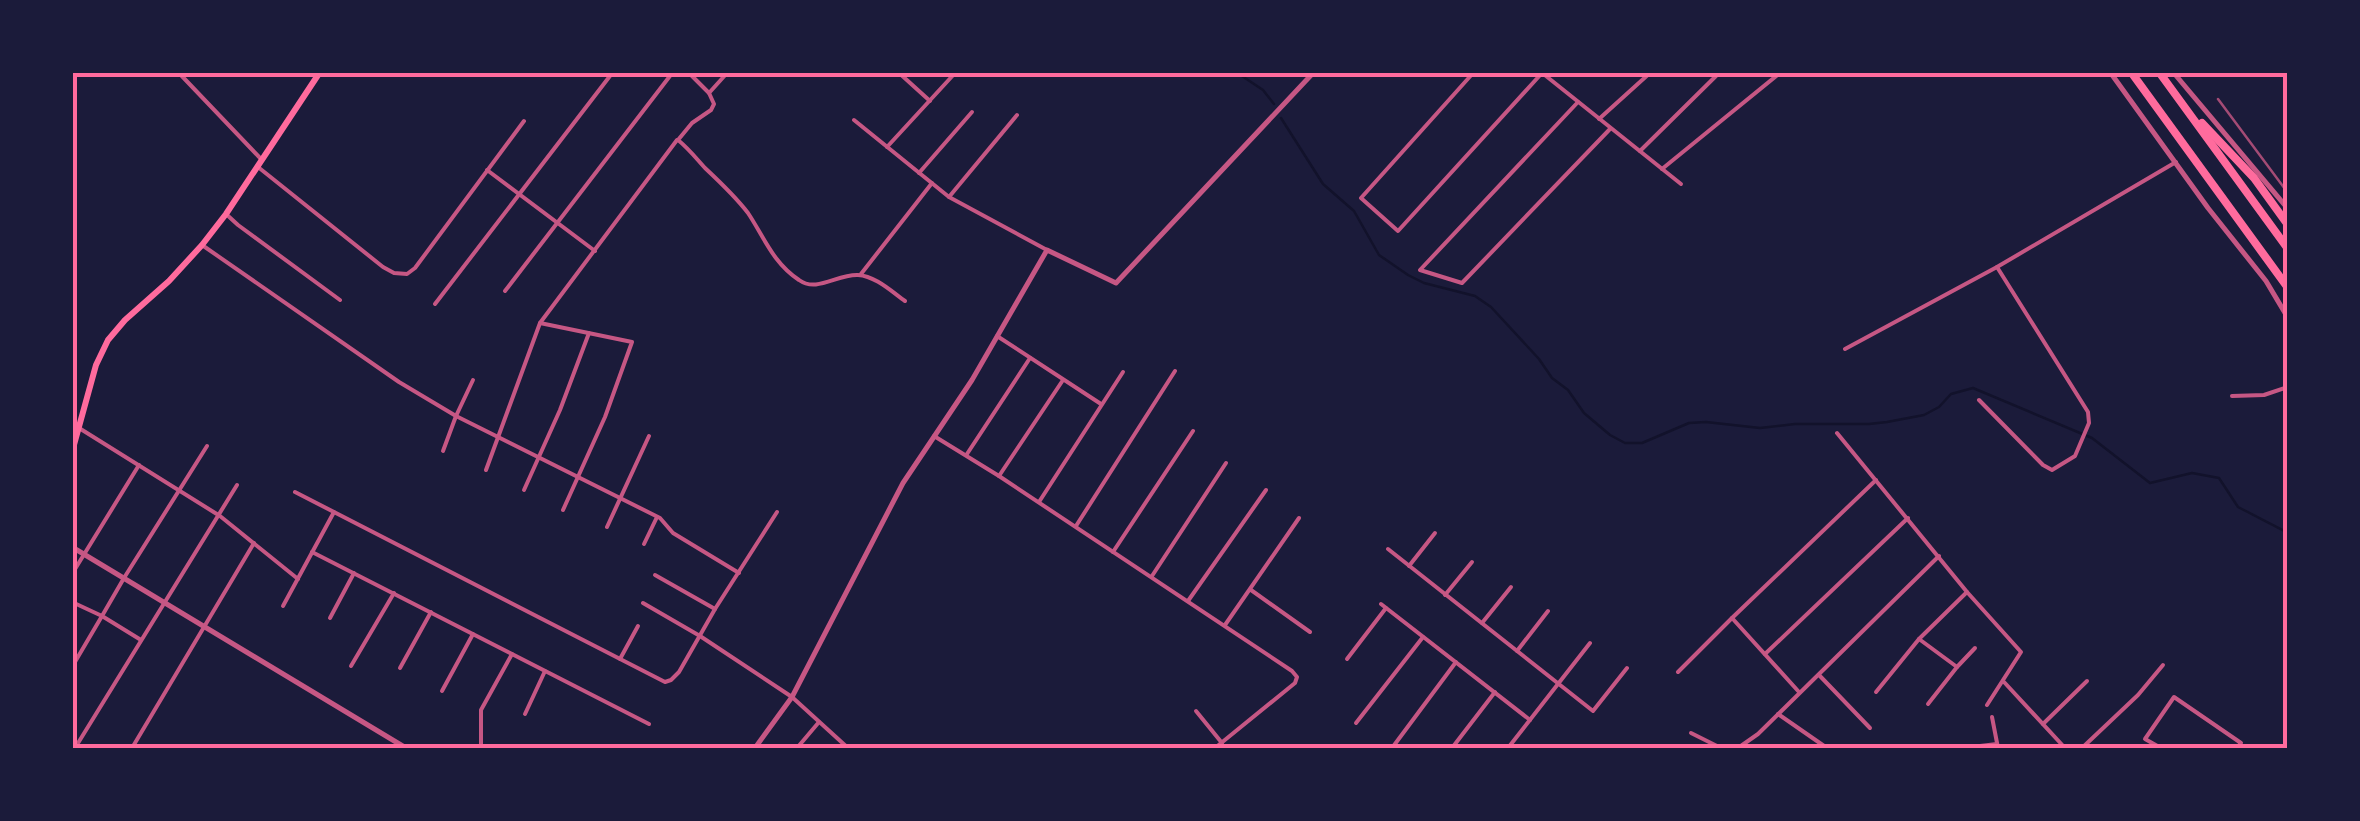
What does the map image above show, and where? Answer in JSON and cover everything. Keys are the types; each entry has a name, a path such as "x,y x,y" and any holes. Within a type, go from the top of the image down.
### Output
{"highway":[{"path":"2131,72 2288,288"},
{"path":"2159,72 2288,248"},
{"path":"2182,102 2254,178 2288,225"}],"main road":[{"path":"72,452 96,365 108,340 202,245 320,72"}],"street":[{"path":"178,72 260,164 394,273 407,274 415,268 524,120"},
{"path":"435,304 612,72"},
{"path":"504,291 673,72"},
{"path":"486,470 540,323 692,122 714,104 709,93 688,72"},
{"path":"709,93 728,72"},
{"path":"898,72 930,101"},
{"path":"887,147 956,72"},
{"path":"854,120 950,197 1116,283 1314,72"},
{"path":"1474,72 1360,198 1398,231 1541,73 1681,184"},
{"path":"1599,120 1650,72"},
{"path":"1640,151 1720,72"},
{"path":"1662,169 1782,72"},
{"path":"2110,72 2266,282 2288,318"},
{"path":"2173,72 2288,209"},
{"path":"1578,102 1420,270 1462,283 1610,128"},
{"path":"919,173 972,112"},
{"path":"950,197 1017,115"},
{"path":"678,140 737,200 772,256 804,284 817,286 838,277 860,275 876,280 904,301"},
{"path":"1845,348 1997,267 2177,162"},
{"path":"487,170 595,250"},
{"path":"860,275 932,183"},
{"path":"226,214 340,300"},
{"path":"202,245 399,382 456,416 657,517 674,533 739,573"},
{"path":"755,748 792,697 904,483 972,380 1047,250"},
{"path":"1979,400 2043,466 2052,470 2076,456 2090,423 2088,412 1997,267"},
{"path":"540,323 632,342 605,417 564,510"},
{"path":"524,490 589,333"},
{"path":"997,336 1101,404"},
{"path":"966,455 1030,358"},
{"path":"1039,503 1122,372"},
{"path":"1076,526 1174,372"},
{"path":"443,452 474,380"},
{"path":"1000,476 1063,380"},
{"path":"2232,396 2264,394 2288,387"},
{"path":"79,428 220,516 298,579"},
{"path":"1113,552 1193,431"},
{"path":"1837,433 2022,652 1988,704"},
{"path":"607,527 649,436"},
{"path":"934,436 1076,526 1292,672 1294,682 1215,748"},
{"path":"72,667 207,446"},
{"path":"1151,577 1226,463"},
{"path":"72,574 139,465"},
{"path":"1678,672 1876,480"},
{"path":"75,748 220,516 236,484"},
{"path":"1188,601 1266,490"},
{"path":"295,492 665,682 679,672 777,512"},
{"path":"283,606 334,512"},
{"path":"644,544 657,517"},
{"path":"1225,625 1299,518"},
{"path":"1765,654 1908,518"},
{"path":"1409,566 1435,534"},
{"path":"132,748 254,543"},
{"path":"72,547 406,748"},
{"path":"1388,549 1594,710 1627,668"},
{"path":"312,552 649,724"},
{"path":"1740,748 1939,556"},
{"path":"1446,595 1472,562"},
{"path":"330,618 354,573"},
{"path":"655,575 716,609"},
{"path":"1482,624 1510,587"},
{"path":"1250,590 1310,632"},
{"path":"1876,692 1919,640 1968,592"},
{"path":"350,666 394,594"},
{"path":"72,602 141,640"},
{"path":"643,603 792,697 848,748"},
{"path":"1347,659 1384,606 1530,720"},
{"path":"1517,651 1548,611"},
{"path":"400,668 431,612"},
{"path":"1732,618 1800,693"},
{"path":"620,659 638,626"},
{"path":"442,690 473,634"},
{"path":"1356,722 1423,637"},
{"path":"1919,640 1958,667"},
{"path":"1508,748 1590,643"},
{"path":"1928,704 1975,648"},
{"path":"481,748 481,710 512,654"},
{"path":"1392,748 1456,662"},
{"path":"2082,748 2163,666"},
{"path":"525,714 545,671"},
{"path":"1818,675 1870,728"},
{"path":"2004,680 2065,748"},
{"path":"2043,724 2087,681"},
{"path":"1452,748 1494,692"},
{"path":"2161,748 2145,738 2174,698 2241,743 2237,748"},
{"path":"1196,711 1222,743"},
{"path":"1778,714 1827,748"},
{"path":"1962,748 1998,746 1992,716"},
{"path":"797,748 818,722"},
{"path":"1691,732 1721,748"}],"waterway":[{"path":"1236,72 1263,90 1274,104"},
{"path":"1281,118 1323,184 1354,211 1379,255 1424,283 1475,296 1491,307 1552,378 1568,390 1584,413 1625,443 1642,443 1689,423 1760,428 1887,422 1924,415 1951,394 1973,388 2092,438 2150,483 2192,473 2219,478 2238,507 2288,533"}],"railway":[{"path":"2218,99 2288,193"}]}
